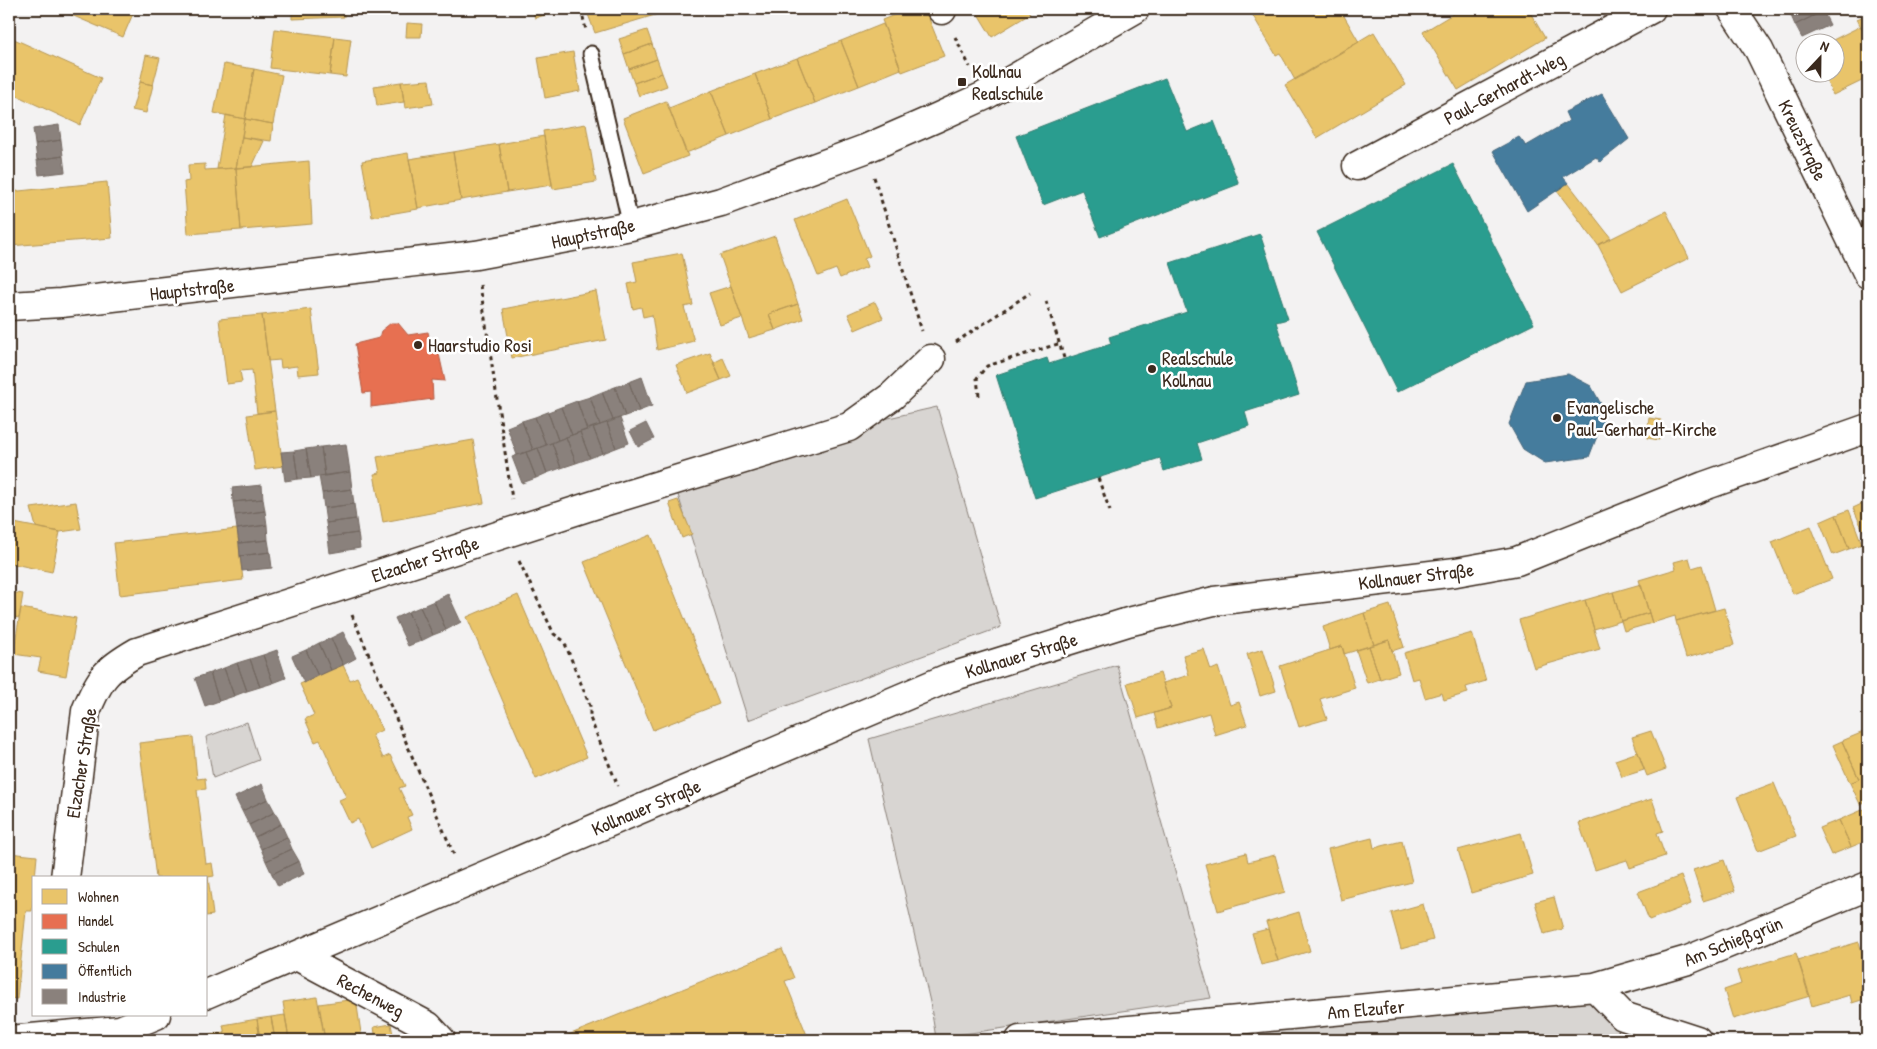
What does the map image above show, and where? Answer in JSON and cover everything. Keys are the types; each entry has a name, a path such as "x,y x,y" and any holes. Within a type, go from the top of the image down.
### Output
{"street":[{"name":"Hauptstraße","path":"9,306 90,300 476,255 630,226 721,202 865,149 984,96 1135,9"},
{"name":"Paul-Gerhardt-Weg","path":"1357,166 1651,9"},
{"name":"Kreuzstraße","path":"1732,9 1759,50 1868,274"},
{"name":"Elzacher Straße","path":"65,876 86,711 96,686 111,667 137,652 849,427 892,396 931,359"},
{"name":"Kollnauer Straße","path":"208,993 948,678 1153,615 1214,601 1456,572 1517,561 1704,486 1868,428"},
{"name":"Am Schießgrün","path":"1595,987 1688,960 1868,886"},
{"name":"Rechenweg","path":"297,956 428,1026 441,1040"},
{"name":"Am Elzufer","path":"1020,1040 1595,987"},
{"path":"1595,987 1623,1016 1697,1040"},
{"path":"9,1040 46,1026 120,1030 154,1016"}],"lane":[{"path":"591,54 630,226"}],"path":[{"path":"942,9 984,96"},
{"path":"865,149 931,359 1030,292"},
{"path":"476,255 512,532 554,634 564,641 590,706 590,718 630,814"},
{"path":"1046,301 1061,343 1064,358"},
{"path":"980,396 977,378 988,366 1061,343"},
{"path":"1098,478 1110,511"},
{"path":"340,587 466,884"}],"shaded area":[{"path":"937,407 1001,627 748,720 674,482 849,427"},
{"path":"1117,665 1211,998 936,1038 930,1002 869,739"},
{"path":"247,722 259,760 213,778 206,737"},
{"path":"1595,987 1697,1040 1020,1040"}],"building: Wohnen":[{"path":"71,9 135,9 123,37 69,14"},
{"path":"292,9 344,9 344,17 292,19"},
{"path":"532,9 564,9 535,18"},
{"path":"586,9 675,9 595,33"},
{"path":"909,9 925,9 944,56 902,72 882,20"},
{"path":"975,9 1026,9 1030,14 992,37"},
{"path":"1249,9 1340,9 1359,42 1295,80 1280,53 1276,55"},
{"path":"1461,9 1528,9 1545,38 1458,90 1423,32"},
{"path":"1868,14 1868,41 1857,19"},
{"path":"407,23 422,24 421,37 406,37"},
{"path":"883,24 901,69 859,86 841,41"},
{"path":"1861,26 1868,41 1868,78 1833,95 1827,82 1844,82 1844,34"},
{"path":"275,29 335,37 330,75 270,68"},
{"path":"647,30 652,44 624,54 619,39"},
{"path":"1374,32 1406,85 1317,138 1285,85"},
{"path":"335,37 351,39 346,77 330,75"},
{"path":"14,39 101,78 80,125 9,92 9,50"},
{"path":"841,41 859,86 815,103 797,58"},
{"path":"652,44 657,59 629,69 624,54"},
{"path":"573,52 580,91 545,98 538,58"},
{"path":"146,55 160,58 153,85 140,82"},
{"path":"797,58 815,103 772,119 755,74"},
{"path":"657,59 662,73 634,83 629,69"},
{"path":"224,64 254,69 245,119 214,113"},
{"path":"254,69 282,75 273,124 245,119"},
{"path":"662,73 667,86 639,96 634,83"},
{"path":"755,74 772,119 729,136 711,91"},
{"path":"429,80 433,104 405,108 401,82"},
{"path":"140,82 153,85 146,113 132,110"},
{"path":"401,82 404,102 377,106 374,86"},
{"path":"711,91 729,136 686,153 669,108"},
{"path":"666,101 688,156 644,173 623,118"},
{"path":"226,115 245,119 236,168 217,169"},
{"path":"245,119 273,124 271,141 242,137"},
{"path":"586,124 596,182 553,189 543,131"},
{"path":"544,136 552,185 507,192 499,144"},
{"path":"242,137 264,141 252,167 236,168"},
{"path":"499,144 507,192 461,200 453,152"},
{"path":"453,152 461,200 418,208 409,159"},
{"path":"408,153 418,209 372,217 362,161"},
{"path":"309,161 312,224 241,230 236,168"},
{"path":"205,164 205,170 236,168 241,230 188,234 184,182 189,181 188,165"},
{"path":"107,182 112,238 9,246 9,192"},
{"path":"1568,183 1611,238 1598,245 1557,191"},
{"path":"847,199 870,256 864,259 867,267 840,278 836,269 818,276 795,220"},
{"path":"1666,211 1689,258 1622,291 1598,245"},
{"path":"775,236 798,304 769,314 775,330 749,338 720,255"},
{"path":"682,253 693,305 684,307 694,341 657,350 652,315 643,317 641,307 633,309 628,284 637,282 633,262"},
{"path":"731,286 742,318 720,325 709,293"},
{"path":"596,291 606,340 512,358 503,309"},
{"path":"875,302 883,318 855,330 848,314"},
{"path":"798,304 803,319 775,330 769,314"},
{"path":"311,309 319,373 298,375 297,366 281,368 280,360 268,361 262,315"},
{"path":"262,315 275,411 257,413 252,370 240,371 242,382 227,384 219,319"},
{"path":"710,353 721,380 687,393 676,365"},
{"path":"723,358 731,376 721,380 713,363"},
{"path":"275,411 283,466 255,470 247,415"},
{"path":"1649,418 1661,420 1659,440 1647,438"},
{"path":"473,440 484,503 383,522 374,474 380,473 377,457"},
{"path":"678,500 692,534 682,538 669,503"},
{"path":"1868,501 1868,541 1853,508"},
{"path":"76,502 81,529 60,532 36,527 31,508"},
{"path":"1849,510 1862,544 1849,549 1836,515"},
{"path":"1836,515 1849,549 1833,555 1820,522"},
{"path":"9,522 60,532 52,572 9,563"},
{"path":"1811,526 1832,579 1793,594 1772,542"},
{"path":"237,529 243,580 120,595 114,543"},
{"path":"651,535 719,704 653,730 584,562"},
{"path":"1689,558 1692,568 1702,565 1715,610 1676,621 1675,616 1652,623 1639,580 1676,569 1674,562"},
{"path":"1641,584 1649,613 1621,621 1613,592"},
{"path":"9,592 23,594 19,618 9,616"},
{"path":"1613,592 1621,621 1594,629 1585,600"},
{"path":"518,595 587,757 536,779 467,617"},
{"path":"1585,600 1600,649 1534,668 1519,620"},
{"path":"1390,605 1404,647 1392,651 1389,640 1374,645 1364,613"},
{"path":"21,608 76,618 66,676 38,671 41,658 13,654"},
{"path":"1724,608 1734,645 1686,658 1676,621"},
{"path":"1364,613 1374,645 1344,654 1342,646 1330,650 1323,627"},
{"path":"1649,613 1652,623 1624,631 1621,621"},
{"path":"1472,633 1486,681 1466,687 1468,693 1444,700 1442,693 1425,698 1419,678 1412,680 1404,653"},
{"path":"1389,640 1399,673 1380,679 1369,646"},
{"path":"1342,646 1355,688 1320,699 1327,719 1299,727 1280,666"},
{"path":"1369,646 1380,679 1367,683 1356,650"},
{"path":"1204,649 1211,670 1218,667 1230,705 1239,702 1247,725 1215,735 1209,713 1158,728 1154,713 1171,708 1163,683 1189,675 1183,655"},
{"path":"1263,649 1276,691 1260,696 1247,654"},
{"path":"343,665 350,680 357,677 382,730 372,735 383,758 390,755 405,786 399,788 412,815 407,817 412,829 371,848 358,819 350,823 339,800 346,797 320,740 315,742 305,719 314,715 300,684"},
{"path":"1160,673 1171,708 1138,718 1127,683"},
{"path":"1868,730 1868,801 1860,804 1850,783 1859,779 1842,741"},
{"path":"1651,731 1666,769 1647,776 1632,737"},
{"path":"193,737 197,779 205,778 206,789 197,790 206,864 212,863 214,876 156,876 139,743"},
{"path":"1842,741 1859,779 1850,783 1833,745"},
{"path":"1638,752 1644,770 1622,777 1615,760"},
{"path":"1774,783 1796,836 1758,851 1737,797"},
{"path":"1652,799 1663,831 1657,833 1665,856 1630,868 1627,860 1595,870 1579,823"},
{"path":"1867,808 1868,840 1851,847 1839,820"},
{"path":"1839,820 1851,847 1831,855 1819,828"},
{"path":"1521,833 1533,875 1471,893 1458,850"},
{"path":"1372,838 1374,848 1402,841 1412,882 1341,900 1328,849"},
{"path":"9,853 37,856 35,876 32,876 32,911 26,911 17,999 9,998"},
{"path":"1246,853 1248,862 1275,855 1285,892 1218,911 1205,864"},
{"path":"1724,860 1735,891 1703,901 1693,870"},
{"path":"1681,876 1691,904 1649,920 1638,892"},
{"path":"208,877 213,915 208,916"},
{"path":"1554,897 1563,929 1544,934 1535,902"},
{"path":"1423,904 1433,940 1401,949 1391,913"},
{"path":"1299,912 1310,951 1278,961 1266,922"},
{"path":"1268,929 1278,961 1261,965 1252,933"},
{"path":"1859,942 1868,973 1868,998 1852,1003 1850,995 1812,1006 1798,960"},
{"path":"782,949 794,978 785,981 809,1040 556,1040"},
{"path":"1796,953 1810,996 1733,1019 1724,990 1741,984 1737,971"},
{"path":"317,997 325,1040 289,1040 283,1002"},
{"path":"356,999 362,1040 325,1040 319,1004"},
{"path":"285,1015 289,1040 275,1040 271,1017"},
{"path":"271,1017 275,1040 260,1040 257,1019"},
{"path":"257,1019 260,1040 226,1040 223,1025"},
{"path":"391,1024 394,1040 376,1040 374,1027"},
{"path":"224,1032 226,1040 193,1040 193,1037"}],"building: Handel":[{"path":"391,323 398,323 408,335 428,332 431,345 437,345 445,381 432,380 433,399 371,407 371,392 363,393 355,344 379,338 381,331"}],"building: Schulen":[{"path":"1165,78 1187,132 1214,121 1239,184 1100,237 1082,190 1043,205 1016,136"},
{"path":"1453,164 1534,324 1397,392 1317,232"},
{"name":"Realschule Kollnau","path":"1260,234 1288,319 1276,322 1299,395 1245,412 1249,426 1197,443 1202,459 1164,471 1160,458 1035,498 996,375 1047,358 1049,364 1111,344 1109,337 1187,312 1170,263"}],"building: Öffentlich":[{"path":"1602,94 1629,139 1600,162 1596,157 1563,177 1568,183 1527,211 1493,151 1519,137 1526,146 1569,121 1565,112"},
{"name":"Evangelische Paul-Gerhardt-Kirche","path":"1568,374 1591,386 1606,413 1589,457 1545,463 1523,449 1509,424 1526,381"}],"building: Industrie":[{"path":"1793,9 1822,9 1823,11 1795,25 1789,11"},
{"path":"1823,11 1830,25 1815,32 1799,32 1795,25"},
{"path":"59,125 61,140 35,144 33,129"},
{"path":"61,140 63,156 37,160 35,144"},
{"path":"63,156 65,172 39,175 37,160"},
{"path":"642,377 652,406 639,411 629,382"},
{"path":"629,382 639,411 625,416 615,387"},
{"path":"615,387 625,416 613,420 602,392"},
{"path":"602,392 613,420 600,425 590,397"},
{"path":"590,397 600,425 587,430 577,401"},
{"path":"577,401 587,430 572,435 561,407"},
{"path":"561,407 572,435 558,440 548,412"},
{"path":"548,412 558,440 546,445 535,417"},
{"path":"535,417 546,445 533,450 522,421"},
{"path":"620,418 629,443 616,448 607,423"},
{"path":"522,421 533,450 517,455 507,427"},
{"path":"607,423 616,448 603,453 593,427"},
{"path":"646,423 654,439 638,447 630,431"},
{"path":"593,427 603,453 590,458 580,432"},
{"path":"580,432 590,458 576,463 566,437"},
{"path":"566,437 576,463 561,468 552,443"},
{"path":"552,443 561,468 547,473 538,448"},
{"path":"346,444 350,472 325,476 321,447"},
{"path":"321,447 325,476 311,478 306,449"},
{"path":"538,448 547,473 536,478 526,452"},
{"path":"306,449 311,478 298,479 294,451"},
{"path":"294,451 298,479 285,481 281,452"},
{"path":"526,452 536,478 522,483 512,457"},
{"path":"350,472 352,489 322,493 319,476"},
{"path":"262,485 263,499 233,502 232,488"},
{"path":"352,489 354,504 324,508 322,493"},
{"path":"263,499 265,511 235,515 233,502"},
{"path":"354,504 356,519 326,523 324,508"},
{"path":"265,511 267,525 237,529 235,515"},
{"path":"356,519 358,533 328,537 326,523"},
{"path":"267,525 268,540 239,543 237,529"},
{"path":"358,533 360,548 330,553 328,537"},
{"path":"268,540 270,552 240,556 239,543"},
{"path":"270,552 272,568 242,571 240,556"},
{"path":"448,594 461,622 446,630 434,601"},
{"path":"434,601 446,630 433,635 420,607"},
{"path":"420,607 433,635 421,641 408,612"},
{"path":"408,612 421,641 408,646 395,618"},
{"path":"343,632 356,658 343,665 331,638"},
{"path":"331,638 343,665 331,670 319,643"},
{"path":"319,643 331,670 318,676 306,650"},
{"path":"277,650 286,678 273,683 263,655"},
{"path":"306,650 318,676 304,683 292,656"},
{"path":"263,655 273,683 260,687 250,659"},
{"path":"250,659 260,687 247,691 237,663"},
{"path":"237,663 247,691 234,696 224,668"},
{"path":"224,668 234,696 219,701 210,673"},
{"path":"210,673 219,701 205,706 195,678"},
{"path":"262,784 268,799 242,811 235,797"},
{"path":"268,799 275,812 249,825 242,811"},
{"path":"275,812 281,824 255,837 249,825"},
{"path":"281,824 287,837 261,849 255,837"},
{"path":"287,837 292,849 266,861 261,849"},
{"path":"292,849 299,861 272,874 266,861"},
{"path":"299,861 304,874 278,886 272,874"}],"place":[{"name":"Kollnau Realschule","path":"962,82"},
{"name":"Haarstudio Rosi","path":"418,345"},
{"name":"Realschule Kollnau","path":"1152,369"},
{"name":"Evangelische Paul-Gerhardt-Kirche","path":"1557,418"}]}
